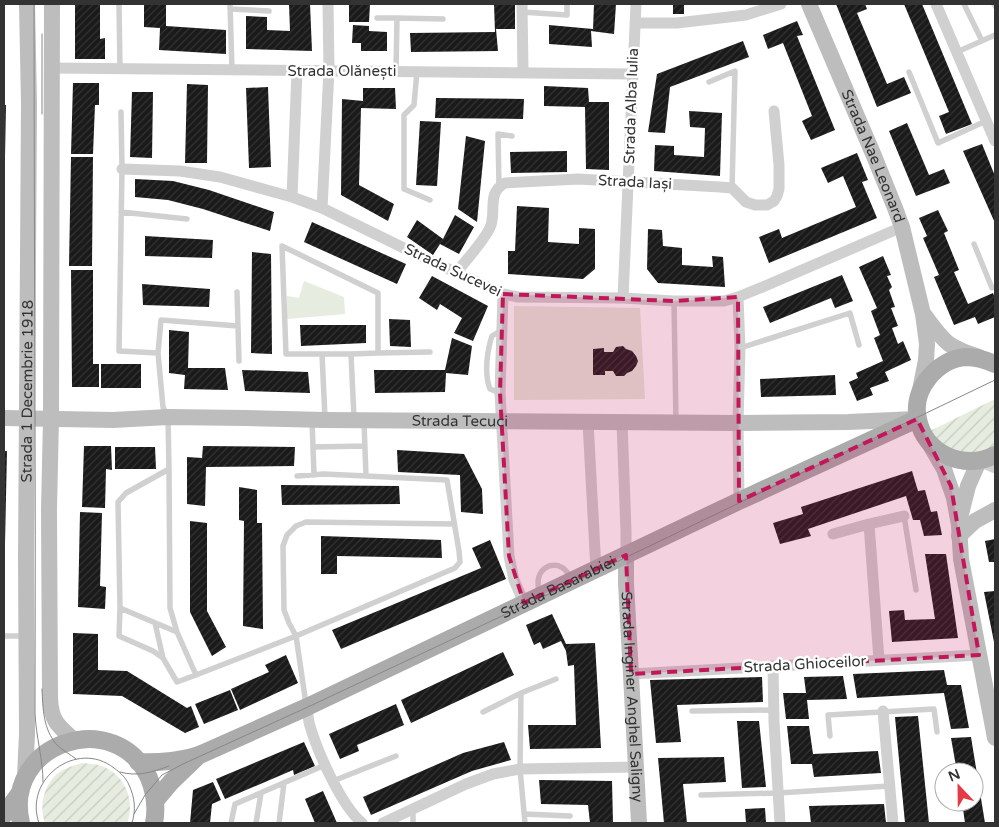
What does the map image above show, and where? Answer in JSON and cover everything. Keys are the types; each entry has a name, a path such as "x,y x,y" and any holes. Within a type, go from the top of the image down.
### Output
{"main road":[{"name":"Strada 1 Decembrie 1918","path":"25,777 27,741 27,4"},
{"name":"Strada 1 Decembrie 1918","path":"52,4 49,509 50,706 54,720 74,740"},
{"name":"Strada Nae Leonard","path":"809,4 902,227 924,314 927,352 919,395"},
{"name":"Strada Nae Leonard","path":"924,314 940,336 949,344 988,361"},
{"path":"988,361 966,357 950,361 937,369 926,380 919,395 917,419 923,434 944,469 954,498 962,559 995,738"},
{"name":"Strada Tecuci","path":"4,418 738,423 917,419"},
{"name":"Strada Basarabiei","path":"138,762 198,756 917,419"},
{"path":"930,445 952,459 961,461 987,458"},
{"path":"959,531 968,486 987,458"},
{"path":"959,531 995,510"},
{"name":"Strada Inginer Anghel Saligny","path":"626,555 639,823"},
{"path":"21,823 18,814 19,794 25,777 32,766 41,757 58,746 74,740 88,739 116,745 128,752 138,762 146,772 153,787 155,816"},
{"name":"Strada Basarabiei","path":"155,816 171,782 198,756"},
{"path":"4,814 19,794"}],"street":[{"path":"322,208 329,70 328,4"},
{"name":"Strada Alba Iulia","path":"623,298 636,4"},
{"path":"635,23 677,23 746,15 781,4"},
{"path":"936,4 995,141"},
{"path":"522,8 522,72"},
{"name":"Strada Olănești","path":"52,68 632,74"},
{"path":"292,197 297,70"},
{"path":"732,188 746,202 755,205 768,205 777,196 779,189 774,111"},
{"name":"Strada Sucevei","path":"122,169 180,171 220,177 292,197 322,208 503,294 518,298 623,298 724,301 738,297 902,227"},
{"name":"Strada Iași","path":"499,186 505,183 578,179 732,188"},
{"path":"456,272 484,237 491,225 493,197 499,186"},
{"path":"503,294 500,393 509,556 514,580 532,600"},
{"path":"738,297 740,348 738,423 739,501"},
{"path":"588,422 596,570"},
{"name":"Strada Inginer Anghel Saligny","path":"622,422 626,555"},
{"path":"987,458 995,468"},
{"path":"833,534 904,516"},
{"path":"869,524 879,660"},
{"name":"Strada Ghioceilor","path":"631,674 979,655"},
{"path":"773,666 773,710 780,823"},
{"path":"307,706 310,725 325,765 350,810 362,823"},
{"path":"883,711 893,823"},
{"path":"383,823 466,784 493,774 520,769 636,767"}],"lane":[{"path":"119,4 120,69"},
{"path":"522,8 567,15 567,4"},
{"path":"964,4 982,41"},
{"path":"232,70 230,7 270,11"},
{"path":"377,18 443,19"},
{"path":"396,71 397,18"},
{"path":"957,52 995,35"},
{"path":"417,71 414,105 404,115 404,189 430,200"},
{"path":"709,82 735,71 732,188"},
{"path":"909,72 938,142 986,121"},
{"path":"122,112 119,351 158,352"},
{"path":"499,186 498,134 512,136"},
{"path":"122,212 188,219"},
{"path":"974,244 992,288 995,287"},
{"path":"378,353 378,293 282,246 286,354 351,354 430,352"},
{"path":"237,292 239,361"},
{"path":"674,301 676,422"},
{"path":"740,348 850,313 859,345"},
{"path":"196,675 177,632 170,608 168,418 163,407 158,352 161,320 238,326"},
{"path":"314,475 313,447 318,420 322,354"},
{"path":"351,354 359,420 365,446 366,476"},
{"path":"313,447 365,446"},
{"path":"163,658 119,636 118,502 126,493 169,469"},
{"path":"155,623 163,658 177,682 296,636 455,568 460,562 447,480 324,474 297,476"},
{"path":"904,516 916,590"},
{"path":"307,706 296,636 284,610 283,546 287,535 296,526 306,522 454,524"},
{"path":"120,608 177,632"},
{"path":"4,636 26,636"},
{"path":"483,712 556,678"},
{"path":"521,693 520,769 525,823"},
{"path":"830,736 828,715 934,709 937,732"},
{"path":"692,711 773,710"},
{"path":"333,781 396,756"},
{"path":"232,823 235,804 325,765"},
{"path":"278,823 284,783"},
{"path":"701,794 778,793 889,786"},
{"path":"256,823 261,793"},
{"path":"413,809 413,823"},
{"path":"524,814 570,816"}],"highlighted area":[{"path":"503,294 674,301 738,297 739,501 917,419 951,486 979,655 631,674 626,555 524,603 509,556 500,393"}],"shaded area":[{"path":"304,281 344,297 345,314 287,319 287,296 299,298"},
{"path":"514,306 640,308 645,399 514,400"},
{"path":"995,399 995,446 993,448 969,455 948,450 930,431"},
{"path":"82,763 105,767 115,773 120,779 130,800 127,823 45,823 42,804 48,785 56,775 68,767"}],"building":[{"path":"75,4 100,4 100,39 105,38 105,59 75,59"},
{"path":"144,4 166,4 166,26 226,30 226,54 159,50 160,28 144,27"},
{"path":"289,4 310,4 312,51 246,49 246,16 267,17 267,30 290,31"},
{"path":"349,4 370,4 369,22 349,22"},
{"path":"494,4 515,4 515,29 496,29 498,51 411,52 410,33 495,32"},
{"path":"594,4 616,4 614,34 591,31 592,47 549,44 549,25 593,29"},
{"path":"673,4 684,4 684,14 673,14"},
{"path":"836,4 865,4 867,9 857,13 887,84 904,77 911,93 877,107"},
{"path":"904,4 922,4 972,124 946,134 939,116 949,112"},
{"path":"797,21 803,35 797,36 835,130 811,140 802,121 812,116 783,43 768,49 763,35"},
{"path":"353,25 369,26 369,31 387,32 387,51 361,51 361,43 352,43"},
{"path":"743,41 749,57 670,87 665,133 648,132 657,74"},
{"path":"73,83 99,83 99,105 95,105 93,154 71,154"},
{"path":"187,84 208,85 207,163 185,163"},
{"path":"544,86 588,88 589,102 609,102 609,170 586,169 585,107 544,106"},
{"path":"268,87 271,167 249,168 246,88"},
{"path":"363,88 395,88 396,109 361,108 359,185 394,204 388,221 341,195 342,99 363,101"},
{"path":"132,92 153,92 152,158 130,157"},
{"path":"436,98 524,99 523,119 435,118"},
{"path":"4,105 6,105 5,157 4,157"},
{"path":"689,111 722,113 720,176 654,171 655,145 674,146 674,155 704,157 705,128 690,127"},
{"path":"420,121 441,122 437,186 416,185"},
{"path":"907,123 929,175 944,169 950,183 916,196 889,131"},
{"path":"466,136 485,141 477,222 458,209"},
{"path":"982,144 995,176 995,223 963,151"},
{"path":"567,151 567,172 511,173 510,152"},
{"path":"857,153 868,180 862,182 877,218 769,263 759,237 779,229 782,238 856,207 843,176 828,183 821,168"},
{"path":"71,157 93,157 92,266 69,266"},
{"path":"135,179 173,181 209,190 274,212 270,231 203,209 168,200 135,197"},
{"path":"517,206 549,208 548,242 579,244 579,228 595,229 595,269 583,279 508,274 508,251 515,251"},
{"path":"938,210 948,231 944,233 959,270 954,272 968,304 993,293 995,298 995,317 978,324 975,317 954,325 934,277 939,275 923,238 927,236 919,218"},
{"path":"455,215 474,227 459,254 440,244 433,255 407,237 417,220 443,239"},
{"path":"312,222 406,264 397,284 304,242"},
{"path":"648,229 662,230 663,246 682,248 682,265 713,267 712,256 723,257 725,287 658,283 647,269"},
{"path":"145,236 213,240 212,258 145,256"},
{"path":"252,252 271,254 272,354 251,353"},
{"path":"883,256 891,275 887,276 892,287 889,290 895,307 891,308 898,326 892,328 898,344 903,341 911,360 885,372 889,381 870,388 873,395 857,401 849,382 858,378 856,373 883,361 874,338 880,335 871,311 877,308 859,267"},
{"path":"71,270 93,270 93,364 99,364 99,387 72,387"},
{"path":"842,275 853,301 835,308 831,298 770,323 763,307"},
{"path":"432,276 488,306 473,341 454,333 462,318 440,304 437,310 419,298"},
{"path":"142,284 210,289 209,307 143,305"},
{"path":"389,319 410,320 411,347 390,346"},
{"path":"300,325 366,325 366,343 301,346"},
{"path":"169,330 189,332 188,368 225,368 228,390 184,389 185,375 169,373"},
{"path":"452,338 472,346 468,375 446,373 445,392 375,393 374,370 445,370"},
{"path":"623,346 632,351 638,361 632,371 624,376 616,376 613,371 605,371 605,375 593,375 593,349 604,348 604,352 613,352 616,347"},
{"path":"101,364 141,364 141,388 101,388"},
{"path":"242,370 308,372 310,393 245,391"},
{"path":"835,375 836,395 761,397 760,379"},
{"path":"84,446 111,446 112,470 106,469 105,508 82,507"},
{"path":"203,446 295,447 294,466 206,467 205,506 187,504 187,457 202,458"},
{"path":"115,447 155,447 156,469 115,469"},
{"path":"397,450 464,454 482,489 483,514 461,512 460,475 398,472"},
{"path":"4,451 7,451 5,544 4,544"},
{"path":"912,471 918,491 925,490 931,512 937,511 942,535 924,536 920,520 913,520 906,496 808,529 811,536 780,544 773,523 803,514 801,507"},
{"path":"281,485 399,486 400,504 282,505"},
{"path":"239,487 257,490 257,523 262,523 263,629 243,626 244,521 239,520"},
{"path":"80,512 102,513 100,586 106,587 105,609 78,607"},
{"path":"190,521 207,523 207,611 226,647 212,656 190,612"},
{"path":"321,536 441,540 442,558 337,556 337,574 321,574"},
{"path":"995,539 995,562 989,562 985,541"},
{"path":"490,540 506,579 341,649 332,630 481,568 472,548"},
{"path":"925,554 946,554 958,638 892,642 889,611 904,610 905,620 935,619"},
{"path":"995,591 995,642 994,642 984,592"},
{"path":"552,614 566,644 595,643 601,748 530,749 528,725 576,725 574,665 568,666 566,651 561,641 543,649 540,642 534,645 526,625"},
{"path":"73,633 98,634 98,670 127,671 187,708 191,706 199,727 185,733 122,696 73,694"},
{"path":"503,652 514,675 411,723 401,700"},
{"path":"286,655 298,683 240,710 231,689 269,672 265,665"},
{"path":"944,670 947,685 961,685 969,728 951,729 944,693 857,698 853,674"},
{"path":"843,676 847,699 807,700 809,719 786,719 783,693 806,693 804,677"},
{"path":"762,677 763,702 677,705 681,742 656,743 650,680"},
{"path":"230,690 238,710 204,724 195,704"},
{"path":"396,704 404,725 357,745 359,751 340,759 329,734"},
{"path":"918,716 929,823 905,823 895,717"},
{"path":"737,721 759,721 766,787 742,788"},
{"path":"787,726 809,726 813,754 878,751 881,773 814,777 812,764 791,764"},
{"path":"971,737 975,762 955,762 951,738"},
{"path":"304,742 315,766 294,775 293,770 225,799 216,779"},
{"path":"504,742 511,760 472,771 371,815 363,797 463,753"},
{"path":"724,757 726,782 683,784 687,823 664,823 658,758"},
{"path":"539,780 612,781 613,823 590,823 588,805 541,804"},
{"path":"213,782 221,800 212,804 210,823 190,823 193,790"},
{"path":"323,791 337,823 315,823 305,799"},
{"path":"884,804 886,823 811,823 809,806"},
{"path":"765,808 766,823 746,823 745,809"},
{"path":"963,812 983,812 985,823 965,823"}],"tram line":[{"path":"34,4 35,713 43,782"},
{"path":"42,34 42,114"},
{"path":"134,814 145,795 162,775 183,764 583,578 995,380"},
{"path":"42,689 46,726 52,739 61,749 76,759"},
{"path":"39,823 36,807 39,792 46,779 57,768 70,761 84,758 99,760 114,768 128,782 134,799 132,823"},
{"path":"120,772 139,774 169,766"}]}
